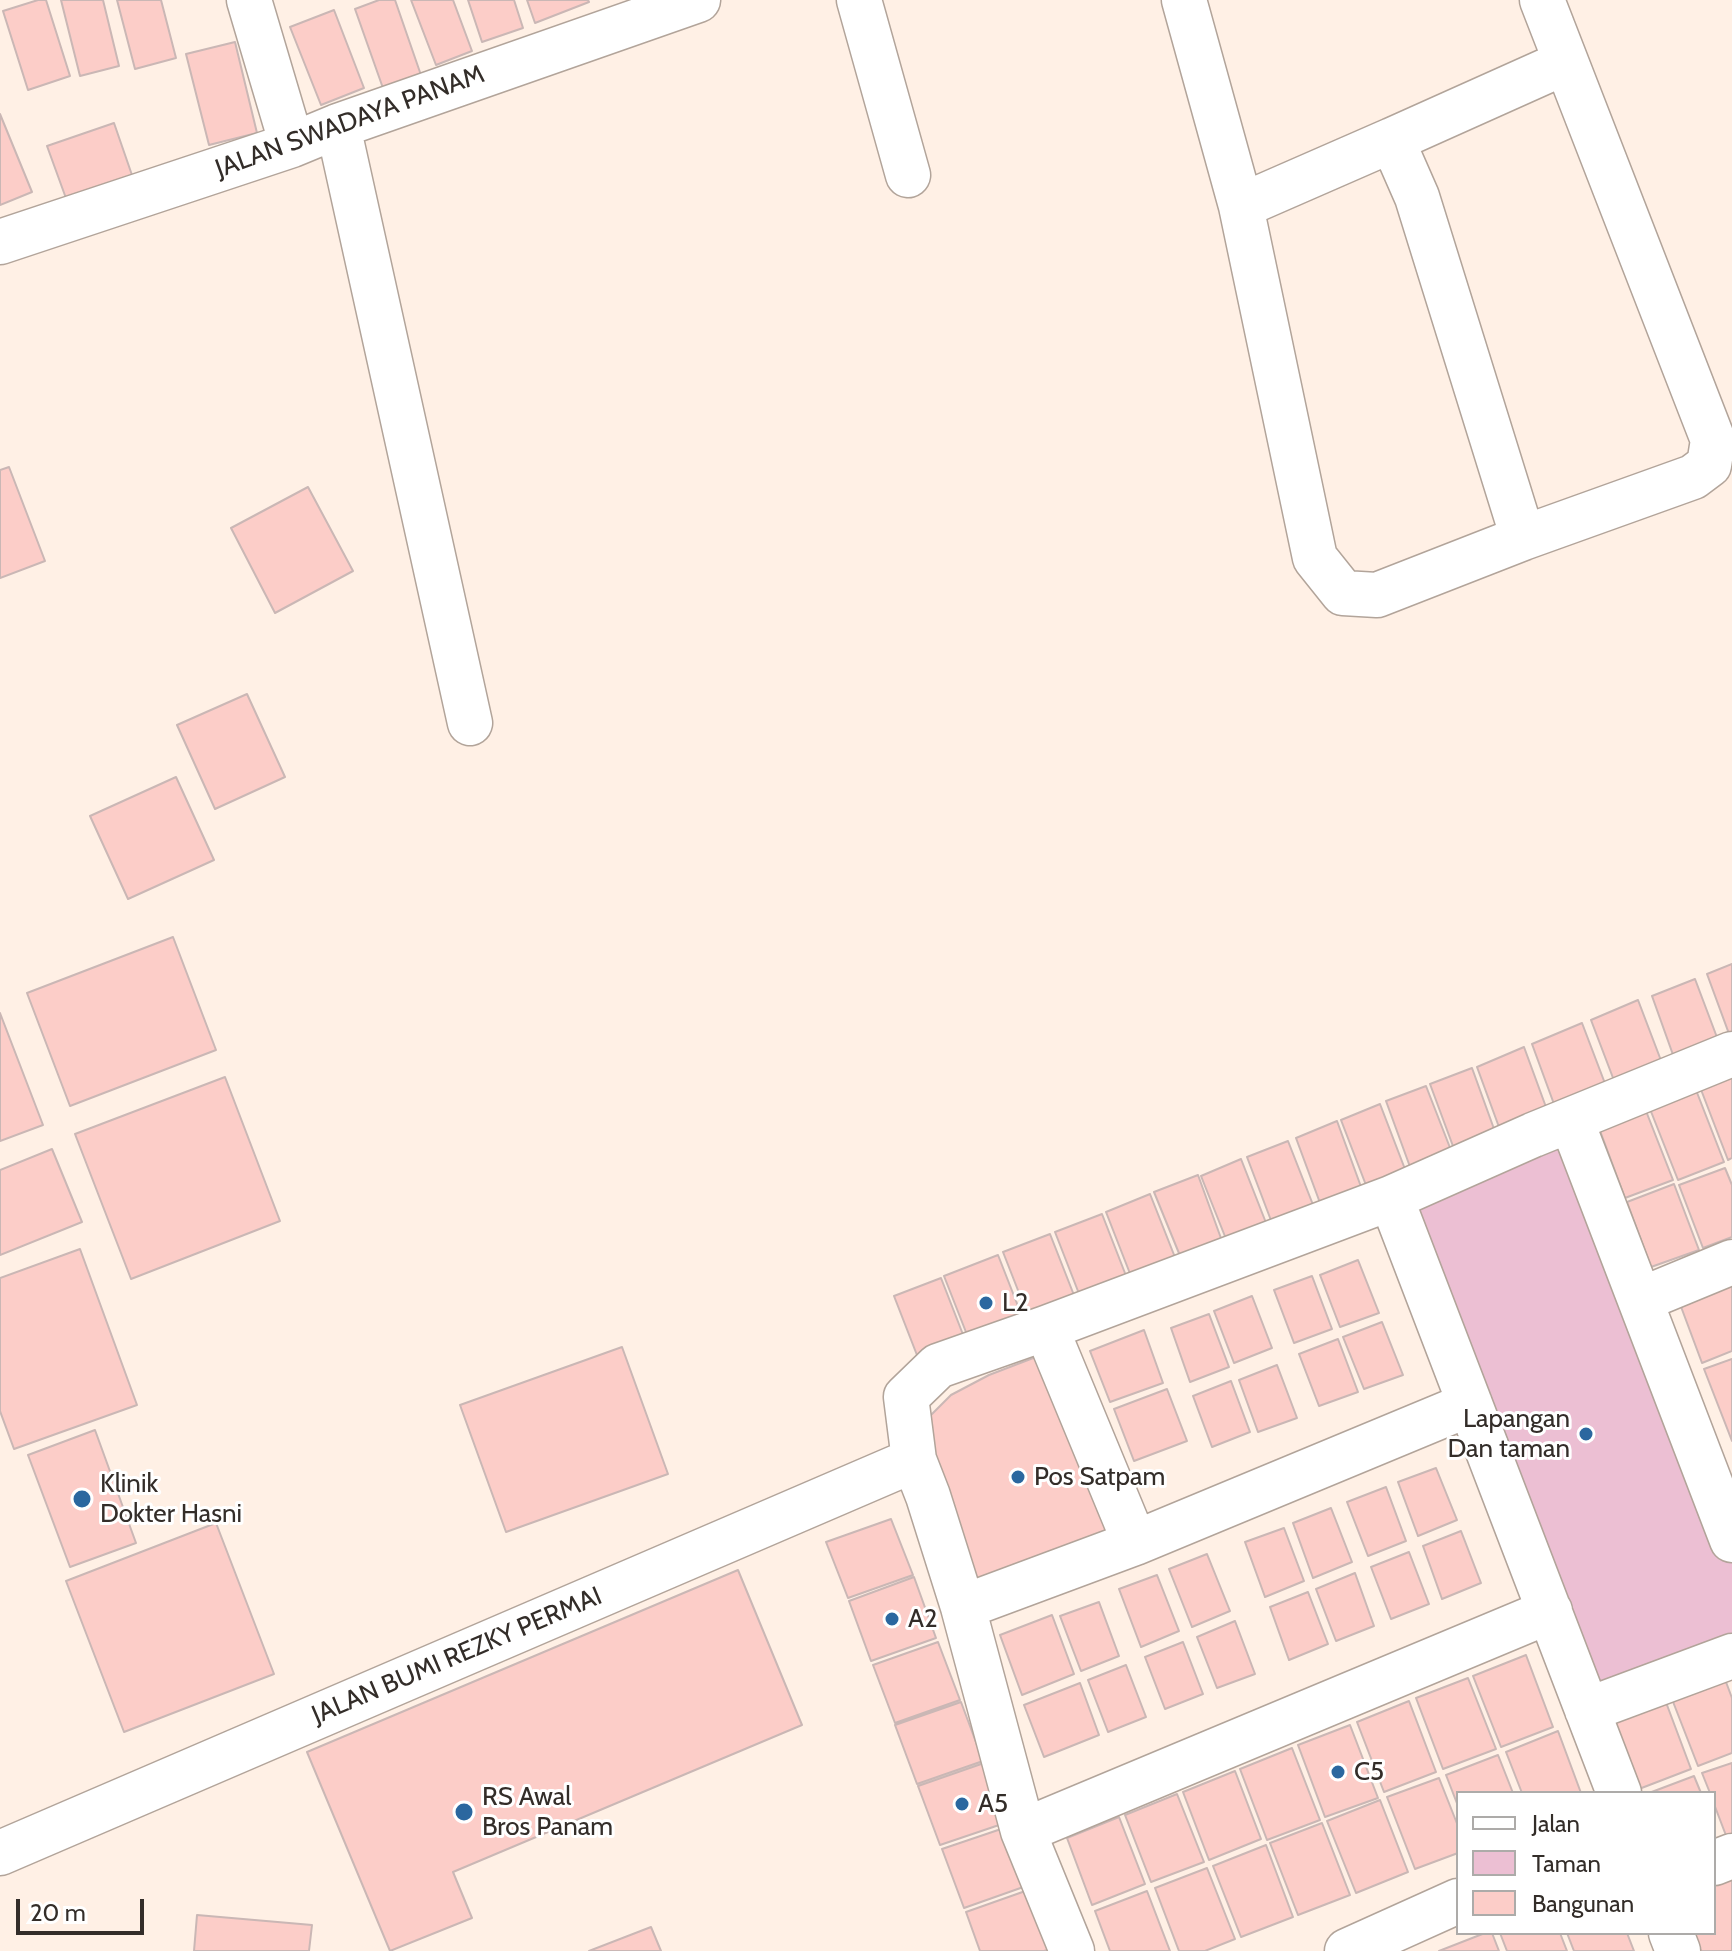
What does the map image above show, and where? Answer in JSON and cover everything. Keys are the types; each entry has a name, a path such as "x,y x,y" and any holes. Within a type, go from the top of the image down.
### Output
{"street":[{"path":"249,0 292,145"},
{"name":"JALAN SWADAYA PANAM","path":"0,242 292,145 338,126 698,0"},
{"path":"859,0 908,175"},
{"path":"1184,0 1241,206 1315,558 1343,593 1377,595 1693,477 1709,465 1713,440 1542,0"},
{"path":"1241,206 1566,62"},
{"path":"338,126 470,723"},
{"path":"1392,140 1417,197 1523,538"},
{"path":"1072,1951 1023,1831 963,1607 914,1460 906,1397 938,1366 1391,1198 1732,1054"},
{"path":"1571,1120 1640,1300 1717,1458 1732,1540"},
{"path":"1391,1198 1618,1791"},
{"path":"1640,1300 1732,1262"},
{"path":"1046,1328 1135,1543"},
{"path":"963,1607 1135,1543 1470,1404"},
{"name":"JALAN BUMI REZKY PERMAI","path":"0,1853 914,1460"},
{"path":"1023,1831 1550,1611"},
{"path":"1587,1710 1732,1656"},
{"path":"1347,1951 1456,1902"}],"green space":[{"name":"Lapangan Dan taman","path":"1571,1120 1732,1540 1732,1656 1587,1710 1391,1198"}],"building":[{"path":"46,0 70,76 28,90 3,11"},
{"path":"61,0 103,0 119,66 80,76"},
{"path":"117,0 161,0 176,58 135,69"},
{"path":"379,0 395,0 422,78 384,91 355,9"},
{"path":"411,0 453,0 472,51 436,65"},
{"path":"468,0 514,0 523,28 482,42"},
{"path":"527,0 588,0 589,2 535,23"},
{"path":"334,10 364,88 321,105 290,27"},
{"path":"235,42 257,133 209,145 186,54"},
{"path":"0,114 32,192 0,205"},
{"path":"114,123 133,178 67,201 47,146"},
{"path":"9,467 45,561 0,578 0,470"},
{"path":"308,487 353,571 275,613 231,528"},
{"path":"247,694 285,777 215,809 177,725"},
{"path":"176,777 214,860 128,899 90,816"},
{"path":"173,937 216,1050 70,1106 27,993"},
{"path":"1732,964 1732,1042 1707,974"},
{"path":"1695,979 1721,1048 1677,1066 1652,996"},
{"path":"1638,1000 1665,1071 1618,1091 1591,1020"},
{"path":"0,1013 43,1125 0,1141"},
{"path":"1582,1023 1609,1094 1558,1115 1532,1044"},
{"path":"1524,1047 1550,1118 1503,1138 1477,1067"},
{"path":"1472,1068 1498,1140 1457,1157 1430,1084"},
{"path":"1732,1075 1732,1158 1728,1160 1700,1087"},
{"path":"225,1077 280,1221 131,1279 75,1134"},
{"path":"1426,1086 1454,1158 1413,1175 1386,1101"},
{"path":"1696,1090 1724,1162 1678,1180 1650,1109"},
{"path":"1380,1104 1408,1177 1369,1193 1341,1120"},
{"path":"1646,1111 1673,1180 1625,1198 1599,1128"},
{"path":"1337,1121 1364,1195 1323,1211 1296,1138"},
{"path":"1288,1141 1317,1215 1275,1231 1247,1157"},
{"path":"52,1149 82,1222 0,1255 0,1170"},
{"path":"1241,1159 1270,1233 1230,1249 1201,1176"},
{"path":"1725,1168 1732,1185 1732,1237 1703,1248 1679,1185"},
{"path":"1198,1175 1226,1252 1185,1268 1154,1192"},
{"path":"1674,1184 1699,1250 1651,1267 1627,1202"},
{"path":"1150,1194 1180,1270 1136,1289 1106,1212"},
{"path":"1102,1214 1130,1286 1083,1304 1055,1232"},
{"path":"1050,1234 1079,1308 1032,1326 1003,1252"},
{"path":"80,1249 137,1405 14,1449 0,1411 0,1278"},
{"name":"L2","path":"998,1255 1027,1329 973,1350 944,1276"},
{"path":"1358,1260 1379,1313 1340,1327 1320,1275"},
{"path":"1312,1276 1332,1329 1294,1343 1274,1290"},
{"path":"941,1278 969,1350 922,1368 894,1296"},
{"path":"1732,1282 1732,1351 1702,1363 1677,1296"},
{"path":"1252,1296 1272,1348 1234,1363 1214,1311"},
{"path":"1209,1314 1229,1367 1190,1382 1171,1328"},
{"path":"1382,1322 1403,1375 1364,1389 1343,1337"},
{"path":"1144,1330 1163,1383 1110,1402 1090,1351"},
{"path":"1338,1339 1358,1392 1319,1406 1299,1354"},
{"path":"622,1347 668,1474 506,1532 460,1405"},
{"name":"Pos Satpam","path":"1054,1350 1122,1528 973,1588 926,1457 928,1418 951,1395 989,1375"},
{"path":"1732,1359 1732,1441 1704,1369"},
{"path":"1277,1365 1297,1418 1258,1432 1239,1380"},
{"path":"1231,1381 1250,1432 1212,1447 1193,1396"},
{"path":"1167,1389 1187,1441 1134,1461 1114,1409"},
{"name":"Klinik Dokter Hasni","path":"95,1430 136,1543 70,1567 28,1455"},
{"path":"1436,1468 1457,1520 1418,1536 1398,1482"},
{"path":"1386,1487 1406,1541 1368,1556 1347,1502"},
{"path":"1331,1508 1352,1562 1313,1578 1293,1523"},
{"path":"891,1519 913,1575 848,1598 826,1542"},
{"path":"216,1523 274,1674 124,1732 66,1581"},
{"path":"1284,1528 1304,1581 1265,1597 1245,1542"},
{"path":"1461,1531 1481,1583 1442,1599 1423,1546"},
{"path":"1409,1552 1429,1604 1391,1619 1371,1567"},
{"path":"1207,1554 1230,1611 1192,1627 1169,1569"},
{"name":"RS Awal Bros Panam","path":"738,1570 802,1725 453,1872 472,1918 390,1951 307,1752"},
{"path":"1355,1573 1374,1626 1336,1641 1316,1589"},
{"path":"1157,1575 1179,1631 1141,1647 1119,1589"},
{"name":"A2","path":"914,1577 936,1638 871,1661 849,1601"},
{"path":"1308,1592 1328,1644 1289,1660 1270,1607"},
{"path":"1099,1602 1119,1656 1081,1671 1060,1616"},
{"path":"1052,1615 1074,1674 1022,1695 1000,1635"},
{"path":"1235,1621 1255,1674 1217,1688 1197,1637"},
{"path":"938,1642 960,1700 895,1723 873,1665"},
{"path":"1183,1642 1203,1694 1165,1709 1145,1657"},
{"path":"1526,1655 1553,1727 1501,1747 1473,1676"},
{"path":"1126,1665 1146,1717 1108,1732 1088,1680"},
{"path":"1723,1674 1732,1698 1732,1753 1698,1766 1670,1694"},
{"path":"1468,1678 1496,1749 1443,1769 1416,1698"},
{"path":"1080,1683 1099,1735 1044,1757 1024,1705"},
{"path":"1664,1697 1691,1769 1639,1789 1611,1717"},
{"path":"1409,1701 1436,1772 1384,1792 1357,1722"},
{"path":"961,1702 983,1761 917,1784 895,1725"},
{"name":"C5","path":"1350,1725 1378,1798 1325,1817 1298,1745"},
{"path":"1558,1731 1580,1791 1521,1791 1506,1752"},
{"path":"1292,1748 1320,1820 1267,1840 1240,1769"},
{"path":"1498,1755 1512,1791 1456,1791 1456,1801 1446,1775"},
{"name":"A5","path":"984,1763 1005,1823 940,1845 918,1786"},
{"path":"1732,1763 1732,1846 1716,1809 1716,1791 1709,1791 1702,1773"},
{"path":"1235,1771 1261,1839 1209,1860 1183,1792"},
{"path":"1694,1776 1700,1791 1654,1791"},
{"path":"1439,1778 1456,1821 1456,1854 1415,1869 1387,1797"},
{"path":"1177,1794 1204,1862 1151,1882 1125,1815"},
{"path":"1380,1800 1408,1872 1356,1893 1327,1821"},
{"path":"1119,1817 1145,1884 1092,1905 1067,1838"},
{"path":"1322,1823 1350,1895 1298,1915 1270,1843"},
{"path":"1007,1827 1029,1885 964,1908 942,1849"},
{"path":"1266,1845 1293,1917 1241,1937 1213,1866"},
{"path":"1207,1868 1235,1939 1205,1951 1179,1951 1155,1888"},
{"path":"1732,1876 1732,1951 1701,1951 1695,1935 1716,1935 1716,1880"},
{"path":"1031,1889 1053,1948 1044,1951 980,1951 966,1912"},
{"path":"1147,1891 1170,1951 1110,1951 1095,1911"},
{"path":"197,1915 312,1925 309,1951 194,1951"},
{"path":"651,1927 661,1951 589,1951"},
{"path":"1480,1935 1493,1935 1499,1951 1439,1951"},
{"path":"1501,1935 1561,1935 1567,1951 1507,1951"},
{"path":"1568,1935 1628,1935 1634,1951 1574,1951"}],"place":[{"name":"L2","path":"986,1303"},
{"name":"Lapangan Dan taman","path":"1586,1434"},
{"name":"Pos Satpam","path":"1018,1477"},
{"name":"Klinik Dokter Hasni","path":"82,1499"},
{"name":"A2","path":"892,1619"},
{"name":"C5","path":"1338,1772"},
{"name":"A5","path":"962,1804"},
{"name":"RS Awal Bros Panam","path":"464,1812"}]}
